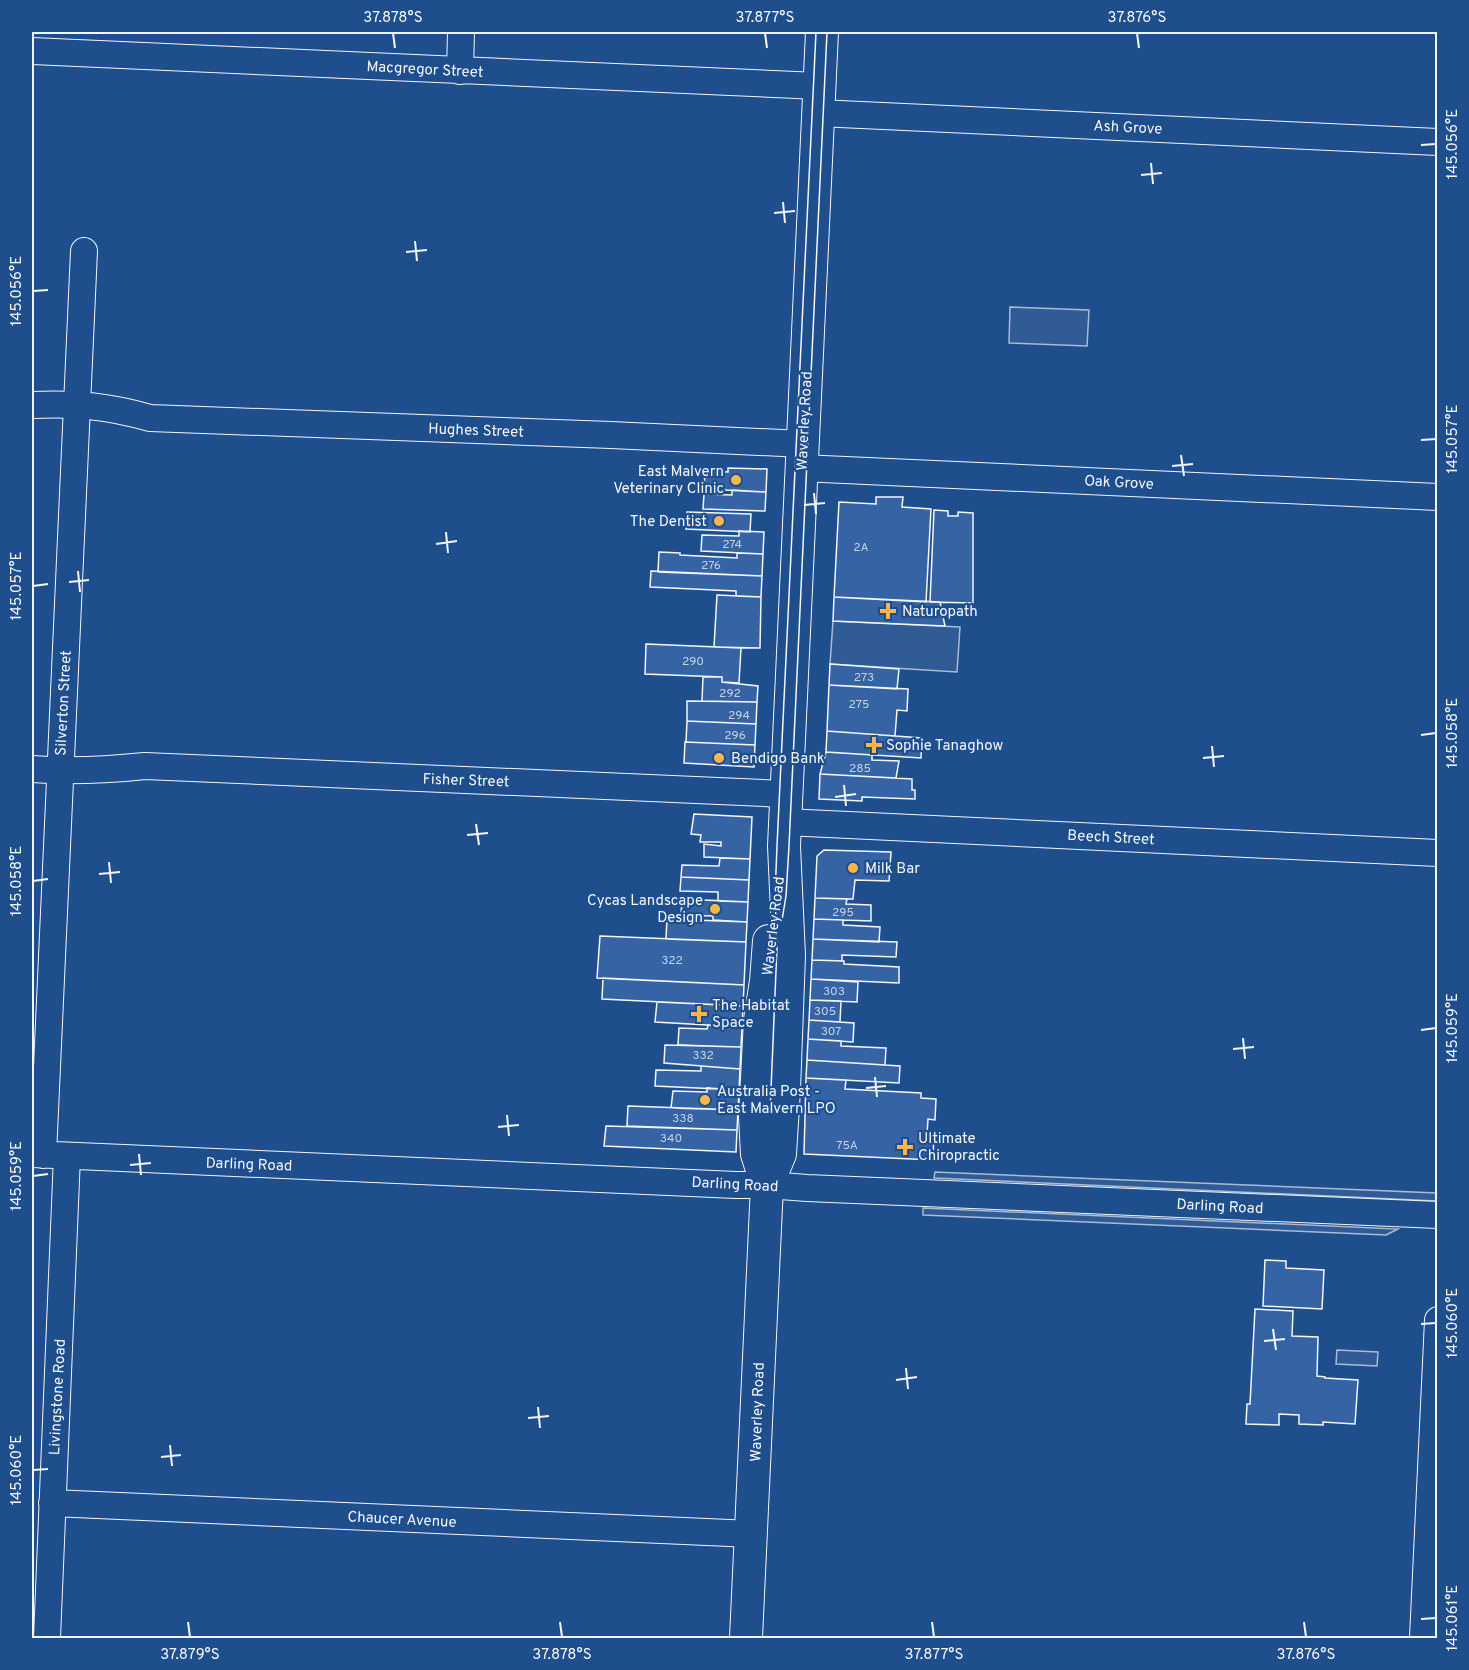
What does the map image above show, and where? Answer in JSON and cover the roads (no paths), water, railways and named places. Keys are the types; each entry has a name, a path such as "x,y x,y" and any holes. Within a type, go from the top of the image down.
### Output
{"main road":[{"name":"Waverley Road","path":"747,1638 767,1185 780,1154 784,1090 789,956 785,820 822,32"}],"street":[{"path":"460,71 461,32"},
{"name":"Macgregor Street","path":"32,51 460,71 819,99"},
{"name":"Ash Grove","path":"819,99 1437,142"},
{"name":"Silverton Street","path":"47,1155 60,762 84,251"},
{"name":"Hughes Street","path":"32,405 128,423 150,417 611,435 802,456"},
{"name":"Hughes Street","path":"32,417 77,413"},
{"name":"Oak Grove","path":"802,456 1437,497"},
{"name":"Fisher Street","path":"32,754 97,771 145,766 785,820"},
{"name":"Fisher Street","path":"32,769 60,762"},
{"name":"Beech Street","path":"785,820 1437,852"},
{"name":"Darling Road","path":"47,1155 1437,1215"},
{"name":"Livingstone Road","path":"47,1155 52,1503 47,1638"},
{"path":"1423,1638 1437,1320"},
{"name":"Chaucer Avenue","path":"52,1503 752,1534"}],"tram line":[{"path":"770,1113 777,947 775,896 777,846 816,32"},
{"path":"782,920 789,846 827,32"}],"place":[{"name":"East Malvern Veterinary Clinic","path":"736,480"},
{"name":"The Dentist","path":"719,521"},
{"name":"Naturopath","path":"888,611"},
{"name":"Sophie Tanaghow","path":"874,745"},
{"name":"Bendigo Bank","path":"719,758"},
{"name":"Milk Bar","path":"853,868"},
{"name":"Cycas Landscape Design","path":"715,909"},
{"name":"The Habitat Space","path":"699,1014"},
{"name":"Australia Post - East Malvern LPO","path":"705,1100"},
{"name":"Ultimate Chiropractic","path":"905,1147"}]}
